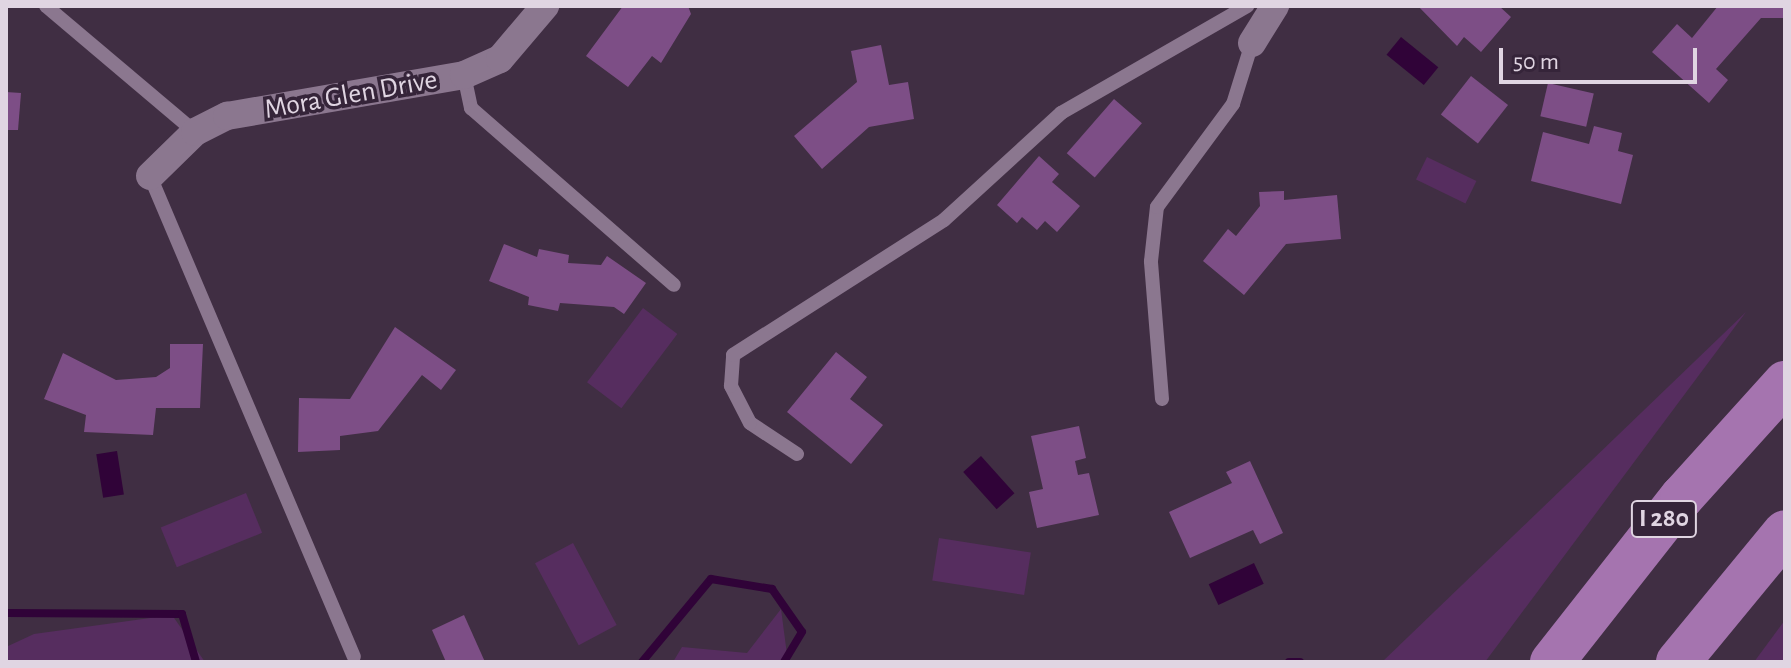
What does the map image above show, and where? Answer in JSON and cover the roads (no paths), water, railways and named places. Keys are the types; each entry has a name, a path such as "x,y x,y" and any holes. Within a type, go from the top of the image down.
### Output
{"highway":[{"name":"I 280","path":"1552,662 1682,497 1785,383"},
{"path":"1678,662 1785,532"}],"street":[{"name":"Mora Glen Drive","path":"150,176 195,132 227,116 464,75 500,59 545,6"},
{"path":"1252,43 1275,6"}],"lane":[{"path":"46,6 195,132"},
{"path":"797,454 750,423 731,386 733,355 944,220 1061,113 1247,6"},
{"path":"1162,399 1151,261 1157,207 1233,104 1252,43"},
{"path":"464,75 471,108 674,285"},
{"path":"150,176 354,657"}],"waterway":[{"path":"642,662 711,579 772,589 802,632 784,662"},
{"path":"6,613 182,614 196,662"},
{"path":"1289,662 1300,662"}]}
